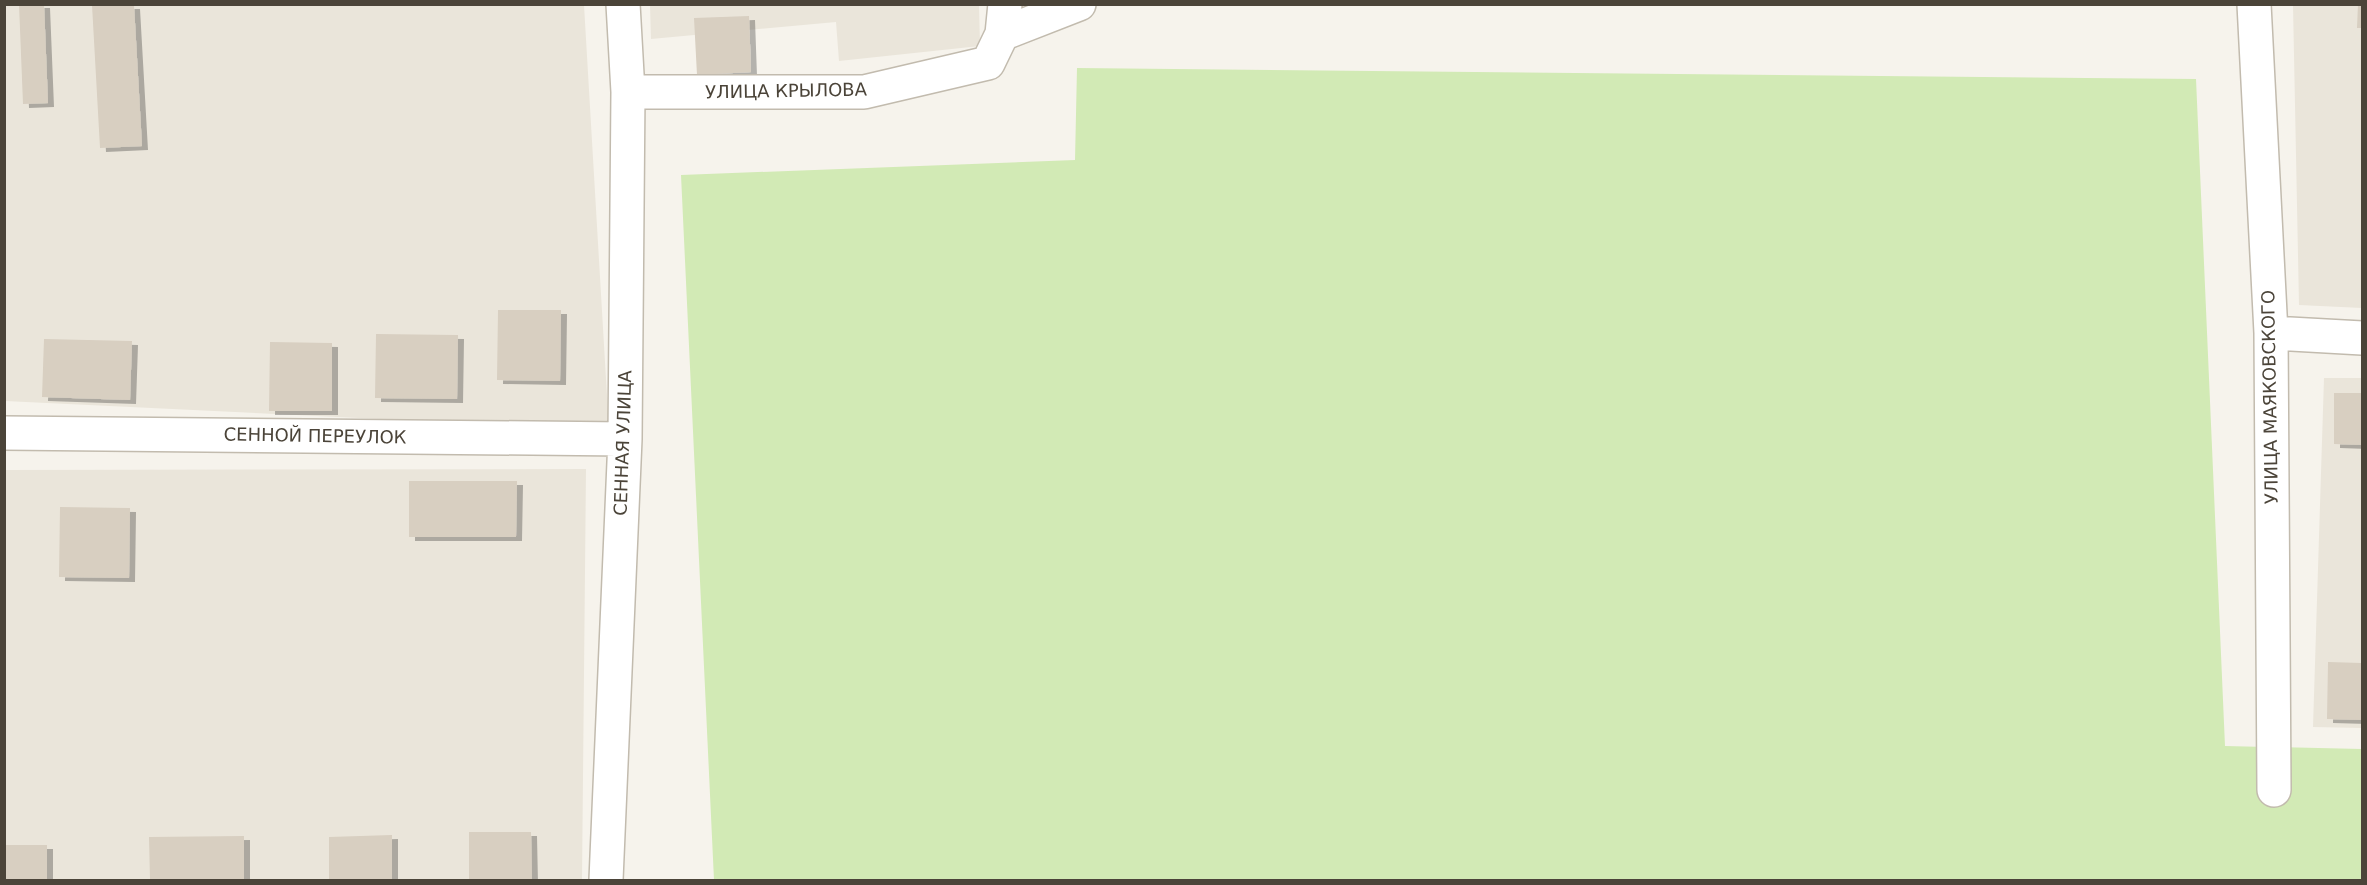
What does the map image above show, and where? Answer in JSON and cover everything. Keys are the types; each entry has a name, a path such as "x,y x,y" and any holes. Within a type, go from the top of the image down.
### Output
{"street":[{"name":"СЕННАЯ УЛИЦА","path":"606,880 625,439 628,92 623,4"},
{"path":"1003,19 1079,4"},
{"name":"УЛИЦА МАЯКОВСКОГО","path":"2254,4 2271,333 2274,790"},
{"name":"УЛИЦА КРЫЛОВА","path":"628,92 864,92 988,63 1003,19"},
{"path":"2271,333 2362,338"},
{"name":"СЕННОЙ ПЕРЕУЛОК","path":"4,433 625,439"}],"shaded area":[{"path":"4,5 584,5 609,430 5,401"},
{"path":"650,5 979,5 980,46 839,61 836,22 651,39"},
{"path":"2293,5 2362,5 2362,308 2299,305"},
{"path":"2324,378 2362,378 2362,728 2313,727"},
{"path":"586,469 582,880 5,880 4,470"}],"green space":[{"path":"1077,68 2196,79 2225,746 2362,749 2362,880 714,880 681,175 1075,160"}],"building":[{"path":"19,4 44,4 48,103 23,104"},
{"path":"2358,4 2362,4 2362,28 2357,28"},
{"path":"92,5 134,5 142,146 100,148"},
{"path":"749,16 751,72 697,75 694,18"},
{"path":"498,310 561,310 560,381 497,380"},
{"path":"376,334 458,335 457,399 375,398"},
{"path":"44,339 132,341 130,400 42,397"},
{"path":"270,342 332,343 332,411 269,411"},
{"path":"2334,393 2362,393 2362,445 2334,444"},
{"path":"409,481 517,481 516,537 409,537"},
{"path":"60,507 130,508 129,578 59,577"},
{"path":"2328,662 2362,663 2362,720 2327,719"},
{"path":"469,832 531,832 532,880 469,880"},
{"path":"392,835 392,880 329,880 329,837"},
{"path":"244,836 244,880 150,880 149,837"},
{"path":"4,845 47,845 47,880 4,880"}]}
